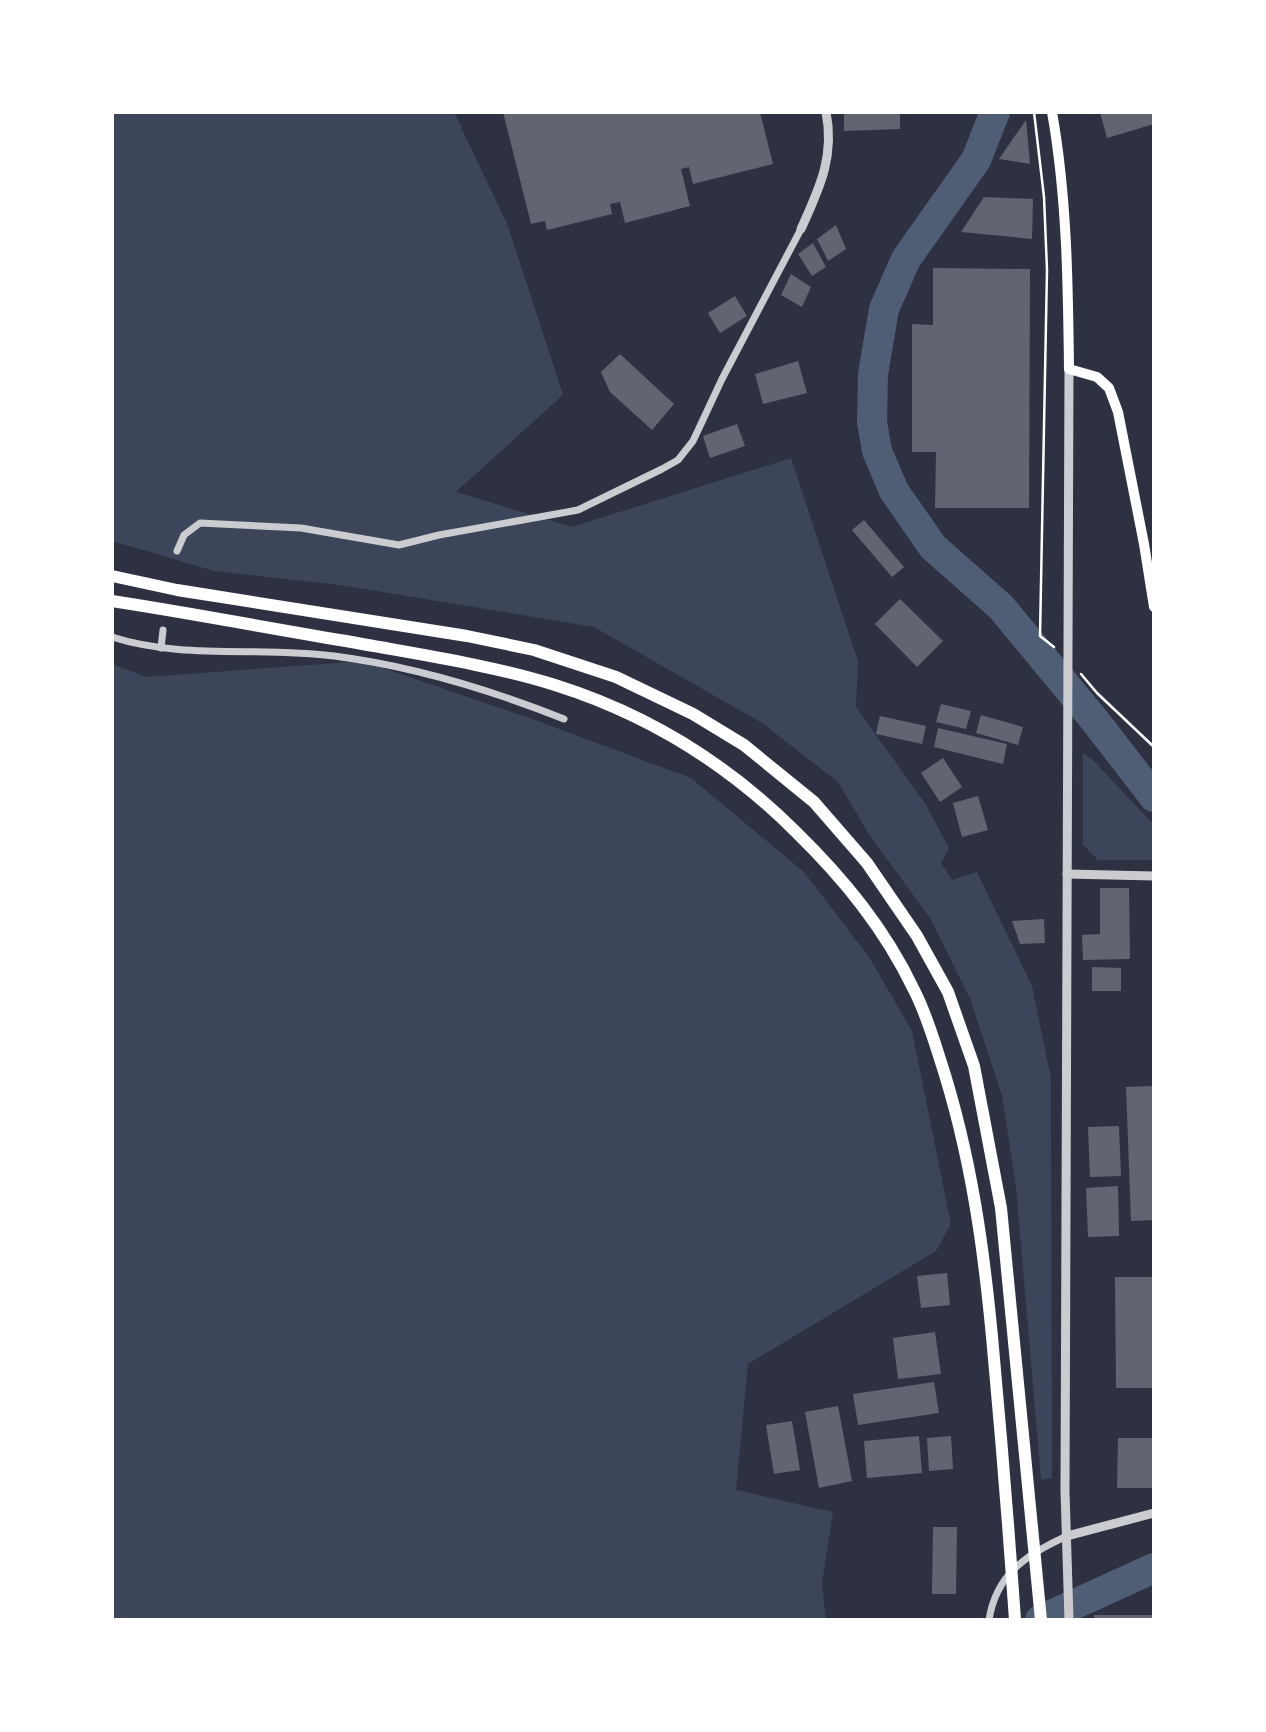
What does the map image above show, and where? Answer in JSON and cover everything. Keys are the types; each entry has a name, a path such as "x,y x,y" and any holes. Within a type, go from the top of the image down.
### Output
{"highway":[{"path":"112,576 177,590 454,634 534,650 616,677 693,714 744,745 814,802 867,863 918,936 948,992 974,1066 1001,1208 1041,1620"},
{"path":"112,601 488,667 558,686 650,724 728,772 768,804 828,864 861,903 898,958 916,992 931,1031 959,1124 975,1195 987,1276 1015,1620"}],"main road":[{"path":"1052,112 1061,166 1068,251 1069,369 1097,377 1109,388 1118,412 1149,543 1154,607"}],"street":[{"path":"177,551 184,535 200,523 301,528 399,545 439,535 578,510 678,460 694,442 722,379 816,197 830,149 826,112"},
{"path":"1069,369 1065,1478 1069,1620"},
{"path":"162,648 163,631"},
{"path":"112,637 182,650 262,650 334,656 430,675 506,696 564,719"},
{"path":"1067,874 1154,876"},
{"path":"989,1620 991,1605 1003,1579 1040,1549 1067,1536 1154,1513"}],"shaded area":[{"path":"112,112 454,112 508,226 563,395 456,492 572,527 791,458 858,661 856,707 925,803 949,848 941,863 952,880 977,872 1032,986 1051,1078 1052,1478 1041,1480 1016,1187 1002,1096 970,999 930,918 870,836 838,782 762,723 594,627 340,585 214,571 112,541"},
{"path":"363,661 535,720 691,778 804,872 869,957 912,1031 951,1224 936,1251 748,1364 736,1490 833,1512 822,1583 826,1620 112,1620 112,664 146,677"},
{"path":"1083,753 1094,761 1154,825 1154,860 1098,860 1083,845"}],"building":[{"path":"503,112 760,112 773,164 693,184 689,167 681,169 690,206 625,223 620,202 610,204 612,214 547,230 545,221 531,224"},
{"path":"844,112 900,112 900,129 844,131"},
{"path":"1100,112 1154,112 1154,124 1107,138"},
{"path":"1026,120 1030,164 999,159"},
{"path":"984,197 1033,199 1032,239 961,232"},
{"path":"836,225 846,249 828,261 817,239"},
{"path":"813,243 826,267 812,276 798,254"},
{"path":"933,268 1030,269 1029,508 935,508 936,452 912,452 912,324 933,325"},
{"path":"791,274 811,287 802,307 781,295"},
{"path":"735,296 747,316 720,333 708,313"},
{"path":"620,354 674,404 652,430 610,392 601,372"},
{"path":"798,361 807,393 763,404 755,374"},
{"path":"737,424 745,446 710,458 703,436"},
{"path":"864,520 904,567 892,577 852,530"},
{"path":"900,599 943,641 917,667 875,624"},
{"path":"941,704 971,711 966,729 936,722"},
{"path":"981,715 1023,727 1018,745 976,733"},
{"path":"880,716 926,726 922,744 876,734"},
{"path":"938,728 1007,744 1003,764 934,747"},
{"path":"943,758 962,787 940,802 921,773"},
{"path":"978,796 988,830 962,837 953,803"},
{"path":"1100,888 1129,888 1130,959 1083,960 1082,935 1100,934"},
{"path":"1044,919 1045,943 1020,944 1012,921"},
{"path":"1092,967 1121,968 1121,991 1092,991"},
{"path":"1154,1086 1154,1220 1131,1221 1126,1087"},
{"path":"1119,1126 1121,1176 1090,1177 1088,1127"},
{"path":"1118,1186 1119,1236 1088,1237 1086,1188"},
{"path":"947,1273 950,1305 921,1308 917,1276"},
{"path":"1115,1277 1154,1277 1154,1388 1116,1388"},
{"path":"935,1332 941,1374 898,1379 893,1338"},
{"path":"934,1382 939,1413 858,1425 853,1394"},
{"path":"838,1406 852,1481 819,1488 805,1412"},
{"path":"792,1421 800,1470 774,1474 766,1425"},
{"path":"919,1436 922,1473 867,1478 864,1441"},
{"path":"951,1436 953,1469 929,1471 927,1438"},
{"path":"1118,1438 1154,1438 1154,1488 1117,1488"},
{"path":"933,1527 957,1527 956,1594 932,1594"},
{"path":"1094,1615 1154,1615 1154,1620 1094,1620"}],"waterway":[{"path":"995,112 976,160 906,259 884,309 873,374 872,422 877,451 894,491 933,547 1001,607 1154,797"},
{"path":"1040,1620 1154,1568"}]}
